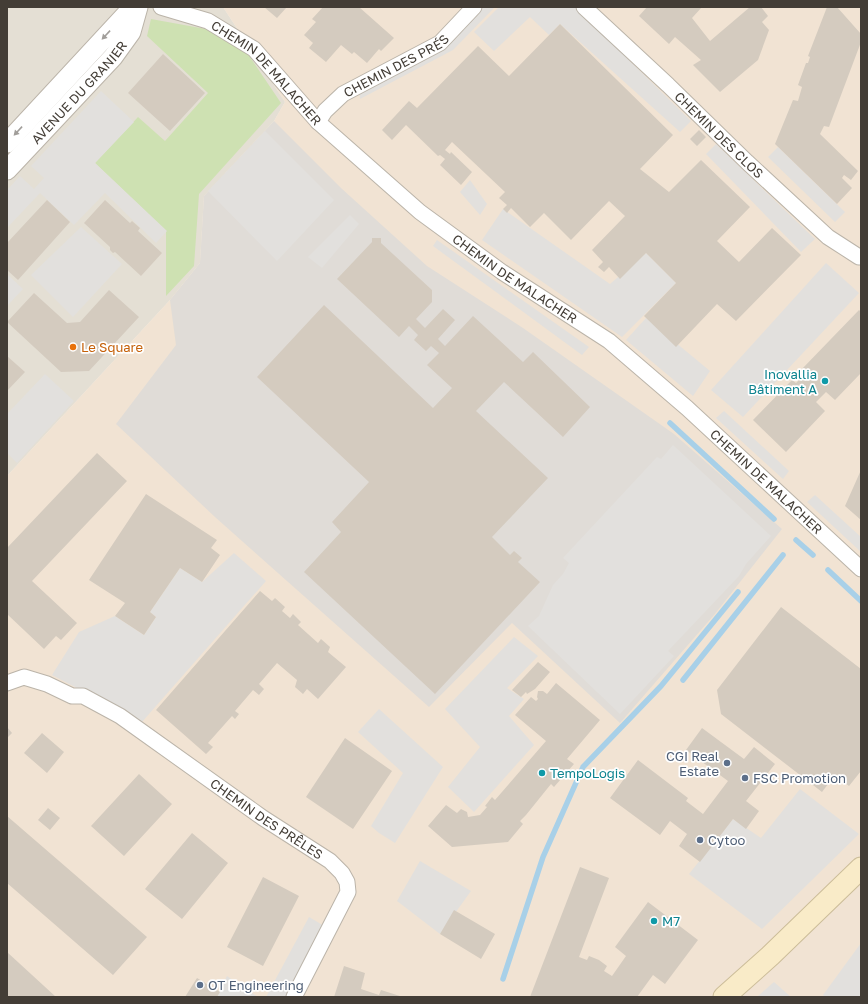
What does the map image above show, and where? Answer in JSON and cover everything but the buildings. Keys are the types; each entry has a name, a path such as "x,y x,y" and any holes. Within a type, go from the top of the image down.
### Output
{"main road":[{"path":"724,997 770,956 861,868"}],"street":[{"name":"AVENUE DU GRANIER","path":"7,143 133,7"},
{"name":"AVENUE DU GRANIER","path":"7,170 113,57 131,32 138,7"},
{"name":"CHEMIN DE MALACHER","path":"161,7 208,21 254,49 318,122 420,212 502,272 609,342 687,408 861,569"},
{"name":"CHEMIN DES PRÉS","path":"318,122 325,111 343,94 440,43 474,7"},
{"name":"CHEMIN DES CLOS","path":"584,7 828,237 859,257"},
{"name":"CHEMIN DES PRÊLES","path":"7,683 24,677 47,684 72,696 83,696 120,716 263,818 330,861 342,873 347,882 348,892 294,997"}],"shaded area":[{"path":"7,7 223,7 285,102 274,121 204,196 200,263 170,300 7,476"},
{"path":"223,7 861,7 861,997 7,997 7,476 170,300 200,263 204,196 274,121 285,102"},
{"path":"482,7 495,7 453,50 360,99 359,90 447,43"},
{"path":"499,7 575,7 691,121 680,132 560,24 549,35 530,17 494,51 474,32"},
{"path":"101,91 134,122 95,163 167,231 156,243 105,193 74,225 40,193 7,228 7,190 20,176 34,189 44,178 31,166"},
{"path":"274,121 341,188 427,266 523,328 674,434 782,529 714,615 620,723 512,623 429,707 215,517 116,424 176,345 170,300 200,263 204,196"},
{"path":"265,131 334,200 277,261 208,191"},
{"path":"716,144 815,239 801,252 706,154"},
{"path":"778,147 845,212 835,222 768,157"},
{"path":"470,180 487,204 480,215 460,192"},
{"path":"503,209 610,284 646,253 676,283 622,337 482,240"},
{"path":"350,215 359,224 322,268 308,257"},
{"path":"81,227 122,264 73,317 31,275"},
{"path":"437,240 589,347 582,355 433,246"},
{"path":"826,263 859,293 743,417 711,390"},
{"path":"7,274 23,289 7,306"},
{"path":"646,318 710,371 693,396 626,340"},
{"path":"45,374 74,401 17,463 7,453 7,414"},
{"path":"724,411 789,471 783,479 716,418"},
{"path":"673,445 771,536 746,564 739,576 668,651 674,656 620,714 528,626 539,616 553,585 563,574 569,563 563,558 657,457 661,459"},
{"path":"815,495 861,537 861,552 807,502"},
{"path":"234,553 266,581 142,722 52,675 79,632 115,616 144,635 156,617 150,612 180,568 202,582"},
{"path":"514,637 538,656 507,688 524,699 509,716 534,745 474,812 448,787 480,747 445,709"},
{"path":"379,709 443,767 395,843 371,826 403,773 358,732"},
{"path":"800,789 859,834 762,929 689,874 733,819 761,838"},
{"path":"420,861 471,891 440,934 397,901"},
{"path":"309,917 326,927 291,997 266,997"},
{"path":"861,943 861,997 825,997 823,995"},
{"path":"227,976 258,997 216,997"},
{"path":"774,982 791,997 757,997"}],"green space":[{"path":"151,19 206,29 248,54 281,103 199,194 194,266 166,296 166,231 95,163 138,117 165,141 208,93 147,36"}],"waterway":[{"path":"670,423 774,519"},
{"path":"796,540 813,555"},
{"path":"683,680 783,555"},
{"path":"828,570 861,601"},
{"path":"503,979 543,857 583,767 661,686 738,592"}],"place":[{"name":"Le Square","path":"73,347"},
{"name":"Inovallia Bâtiment A","path":"825,381"},
{"name":"CGI Real Estate","path":"727,763"},
{"name":"TempoLogis","path":"542,773"},
{"name":"FSC Promotion","path":"745,778"},
{"name":"Cytoo","path":"700,840"},
{"name":"M7","path":"654,921"},
{"name":"OT Engineering","path":"200,985"}]}
